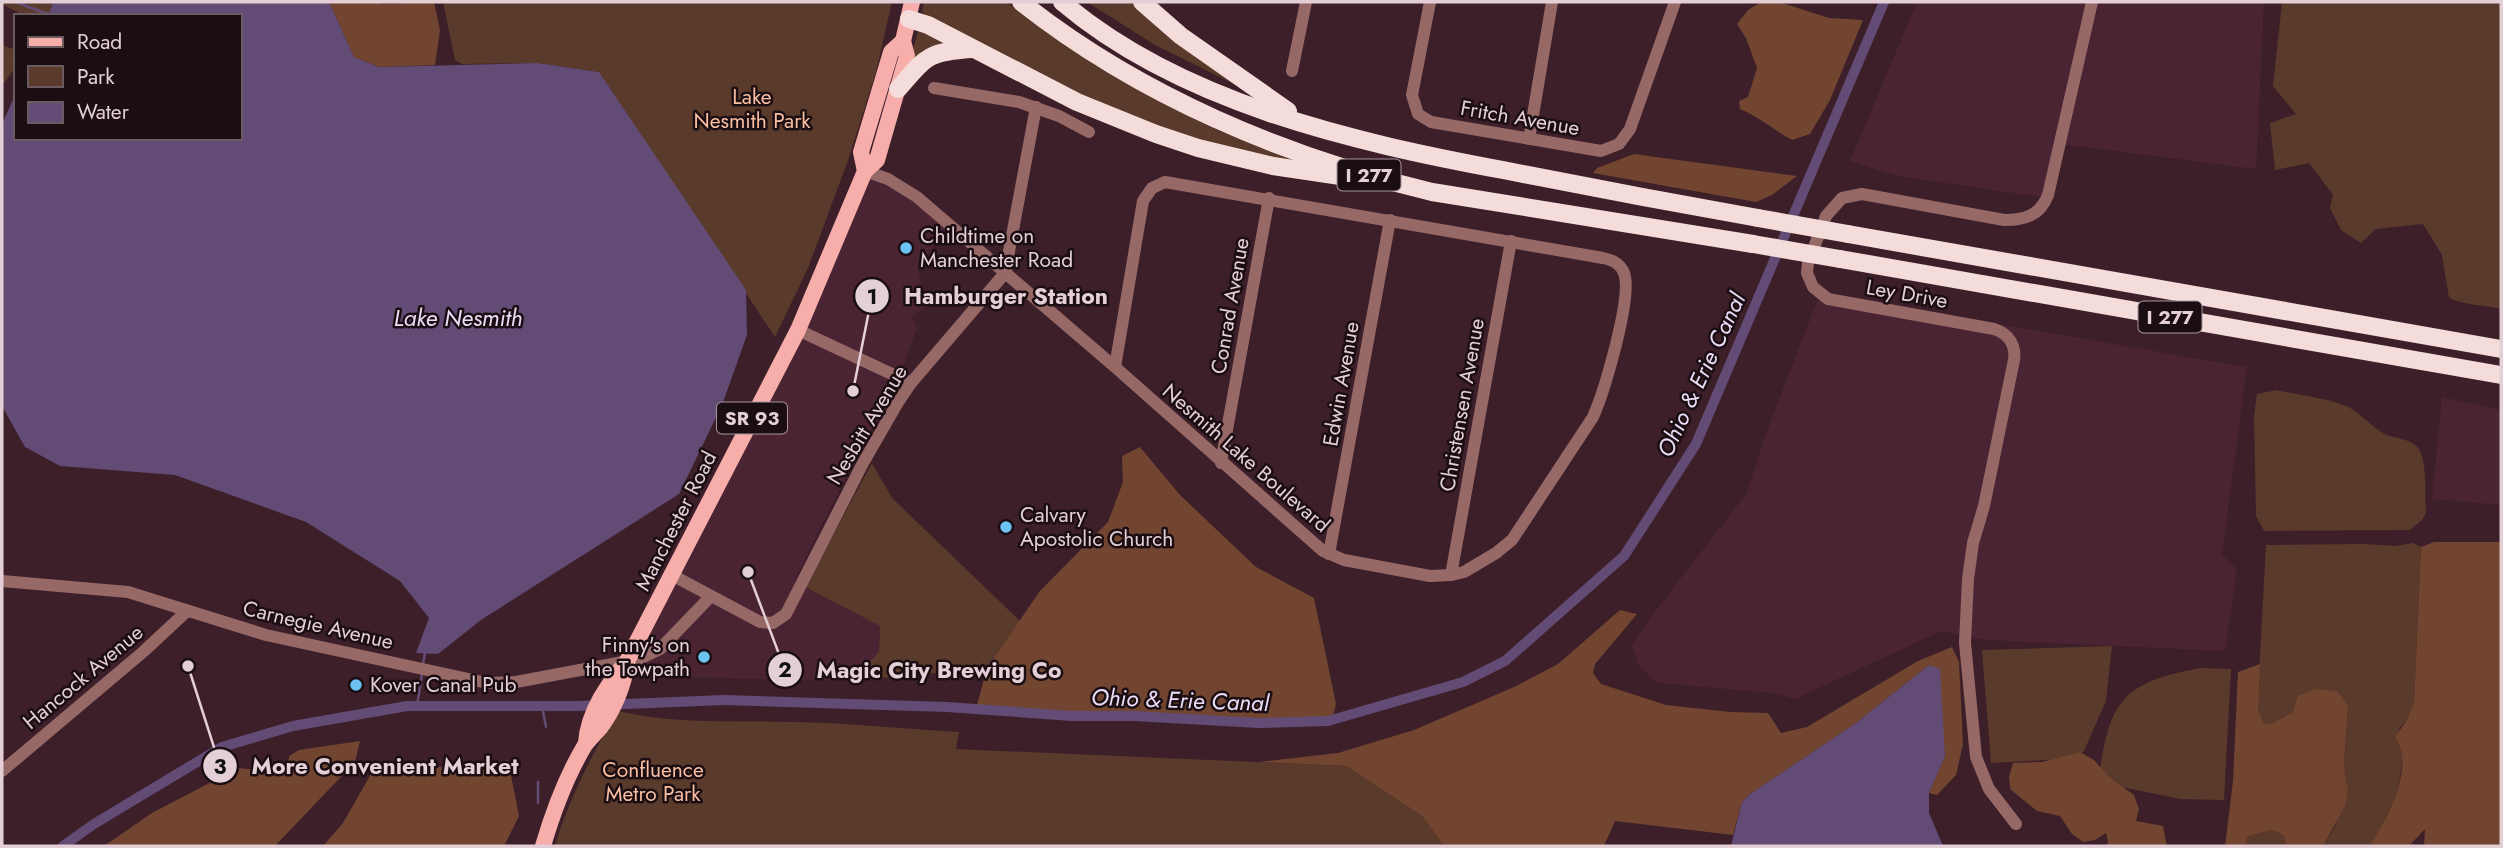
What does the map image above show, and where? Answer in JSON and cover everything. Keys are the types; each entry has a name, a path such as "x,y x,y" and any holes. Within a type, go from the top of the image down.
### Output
{"highway":[{"name":"I 277","path":"1021,2 1090,50 1162,93 1286,148 1389,181 1471,199 1753,244 2501,375"},
{"name":"I 277","path":"1062,2 1082,19 1166,71 1228,97 1308,125 1406,152 1758,218 2501,349"},
{"path":"1142,2 1220,65 1308,125"},
{"path":"911,10 928,26 1129,125 1198,148 1292,170 1389,181"},
{"path":"898,89 926,57 943,51 972,49"}],"main road":[{"name":"Manchester Road","path":"543,846 560,797 586,743 798,330 865,171 877,160 907,56 903,41 911,10"},
{"name":"Manchester Road","path":"865,171 861,152 891,52 903,41"}],"street":[{"path":"1292,71 1306,2"},
{"name":"Fritch Avenue","path":"1430,2 1413,87 1412,101 1415,109 1431,122 1601,151 1619,144 1633,123 1675,2"},
{"path":"1529,139 1552,2"},
{"name":"Ley Drive","path":"2016,824 1989,789 1976,757 1965,643 1968,579 1973,543 1984,506 2014,360 2013,345 2006,335 1994,329 1828,299 1813,287 1807,268 1826,216 1836,203 1849,195 1875,196 2004,220 2023,219 2040,209 2048,195 2092,2"},
{"path":"934,88 1035,107 1089,132"},
{"path":"1005,273 1035,107"},
{"name":"Nesmith Lake Boulevard","path":"865,171 888,179 917,197 1115,367 1315,545 1344,560 1421,575 1464,572 1512,540 1593,417 1607,379 1626,289 1622,268 1603,258 1511,241"},
{"path":"1115,367 1143,201 1157,184 1171,182 1511,241"},
{"name":"Conrad Avenue","path":"1221,463 1269,198"},
{"name":"Edwin Avenue","path":"1329,554 1390,220"},
{"name":"Christensen Avenue","path":"1451,575 1511,241"},
{"name":"Nesbitt Avenue","path":"672,575 766,624 779,621 786,614 863,463 911,383 1005,273"},
{"path":"798,330 911,383"},
{"name":"Carnegie Avenue","path":"2,581 128,592 267,635 487,683 505,683 627,660"},
{"path":"627,660 655,653 711,596"},
{"name":"Hancock Avenue","path":"2,771 143,652 187,611"}],"shaded area":[{"path":"329,2 434,2 440,30 435,65 379,67 354,57"},
{"path":"1761,2 1779,2 1829,18 1863,20 1830,100 1810,134 1792,140 1740,109 1739,101 1748,97 1757,68 1746,38 1737,24 1748,10"},
{"path":"1917,2 2264,2 2256,169 2060,144 2047,198 1898,176 1850,161"},
{"path":"1634,154 1797,176 1772,195 1756,202 1593,173 1597,168"},
{"path":"865,171 950,225 918,269 926,307 912,317 917,328 895,387 845,478 794,582 880,626 879,652 851,681 638,676 634,647 798,330"},
{"path":"1822,288 1841,297 2247,367 2222,555 2237,569 2225,651 1988,640 1941,631 1795,699 1773,693 1659,683 1651,678 1638,664 1632,645 1747,493 1764,439"},
{"path":"2442,397 2501,410 2501,505 2432,499"},
{"path":"1140,447 1180,495 1256,567 1314,598 1336,704 1332,720 1198,722 976,709 987,668 1040,591 1108,522 1123,482 1122,456"},
{"path":"2434,542 2501,542 2501,846 2424,846 2425,829 2409,846 2370,846 2389,812 2401,774 2402,754 2395,737 2407,720 2414,703 2421,547"},
{"path":"1620,610 1637,614 1595,664 1593,673 1601,684 1666,705 1768,713 1781,733 1807,727 1918,661 1952,647 1959,662 1963,744 1956,775 1937,795 1929,793 1945,756 1929,665 1856,723 1750,794 1742,802 1733,835 1615,821 1604,846 1444,846 1422,816 1346,766 1258,762 1338,753 1414,730 1514,687 1558,664"},
{"path":"2260,664 2258,709 2263,723 2271,724 2293,712 2298,696 2314,689 2337,691 2348,706 2344,764 2348,791 2345,806 2323,846 2286,846 2284,836 2273,830 2248,836 2246,846 2225,846 2233,781 2238,672"},
{"path":"360,741 355,762 275,846 104,846 152,813 238,768 268,771 288,764 289,756 299,750"},
{"path":"2080,752 2094,760 2110,778 2134,795 2139,809 2136,821 2163,826 2167,846 2107,846 2106,833 2095,840 2083,842 2072,834 2060,816 2037,811 2010,789 2009,777 2013,763 2042,762"},
{"path":"508,760 519,816 504,846 323,846 343,823 371,774"}],"green space":[{"path":"53,2 49,14 21,14 2,4"},
{"name":"Lake Nesmith Park","path":"443,2 892,2 876,72 847,163 808,268 775,337 599,72 537,63 462,64 455,60"},
{"path":"924,2 1006,2 1096,66 1217,130 1300,161 1300,165 1201,142 1130,118 933,25 922,11"},
{"path":"1087,2 1133,2 1235,81 1234,84 1155,45"},
{"path":"2282,2 2501,2 2501,309 2449,298 2442,255 2423,224 2376,229 2361,243 2341,230 2330,208 2333,195 2309,163 2275,170 2270,123 2296,114 2273,86"},
{"path":"919,29 949,42 909,62"},
{"path":"2,45 14,49 14,69 2,86"},
{"path":"2277,390 2343,405 2385,434 2416,445 2422,455 2424,471 2426,513 2422,520 2410,530 2264,531 2256,516 2254,416 2257,394"},
{"path":"872,463 892,498 1020,621 987,668 851,681 879,652 880,626 805,587"},
{"path":"2413,543 2421,547 2414,703 2407,720 2399,729 2402,761 2397,791 2370,846 2323,846 2335,826 2348,791 2344,764 2348,706 2293,712 2271,724 2262,723 2258,709 2258,693 2266,545 2395,546"},
{"path":"2112,646 2106,701 2084,751 2068,759 1991,763 1982,650"},
{"path":"2200,668 2231,669 2224,800 2180,799 2098,782 2107,733 2123,701 2151,681"},
{"name":"Confluence Metro Park","path":"618,711 684,720 815,723 959,732 956,749 1346,766 1422,816 1444,846 555,846 582,777"},
{"path":"2273,830 2284,836 2286,846 2246,846 2248,836"}],"water":[{"name":"Lake Nesmith","path":"53,2 329,2 354,57 379,67 537,63 599,72 746,290 747,335 722,405 679,494 481,620 438,654 416,653 429,618 400,581 306,522 175,475 60,466 25,447 2,406 2,124 14,97 14,140 242,140 242,14 49,14"},
{"path":"1929,665 1940,669 1945,756 1929,793 1929,813 1943,846 1731,846 1742,802 1750,794 1856,723"}],"waterway":[{"path":"15,2 48,14"},
{"name":"Ohio & Erie Canal","path":"63,846 94,824 222,747 293,726 407,706 577,706 724,700 947,707 1072,716 1134,716 1259,723 1328,721 1463,682 1505,661 1624,556 1696,444 1884,2"},
{"path":"423,664 425,653"},
{"path":"417,706 422,674"},
{"path":"542,706 546,727"},
{"path":"538,782 538,803"}],"place":[{"name":"Childtime on Manchester Road","path":"906,248"},
{"name":"Hamburger Station","path":"853,391"},
{"name":"Calvary Apostolic Church","path":"1006,527"},
{"name":"Magic City Brewing Co","path":"748,572"},
{"name":"Finny's on the Towpath","path":"704,657"},
{"name":"More Convenient Market","path":"188,666"},
{"name":"Kover Canal Pub","path":"356,685"}]}
